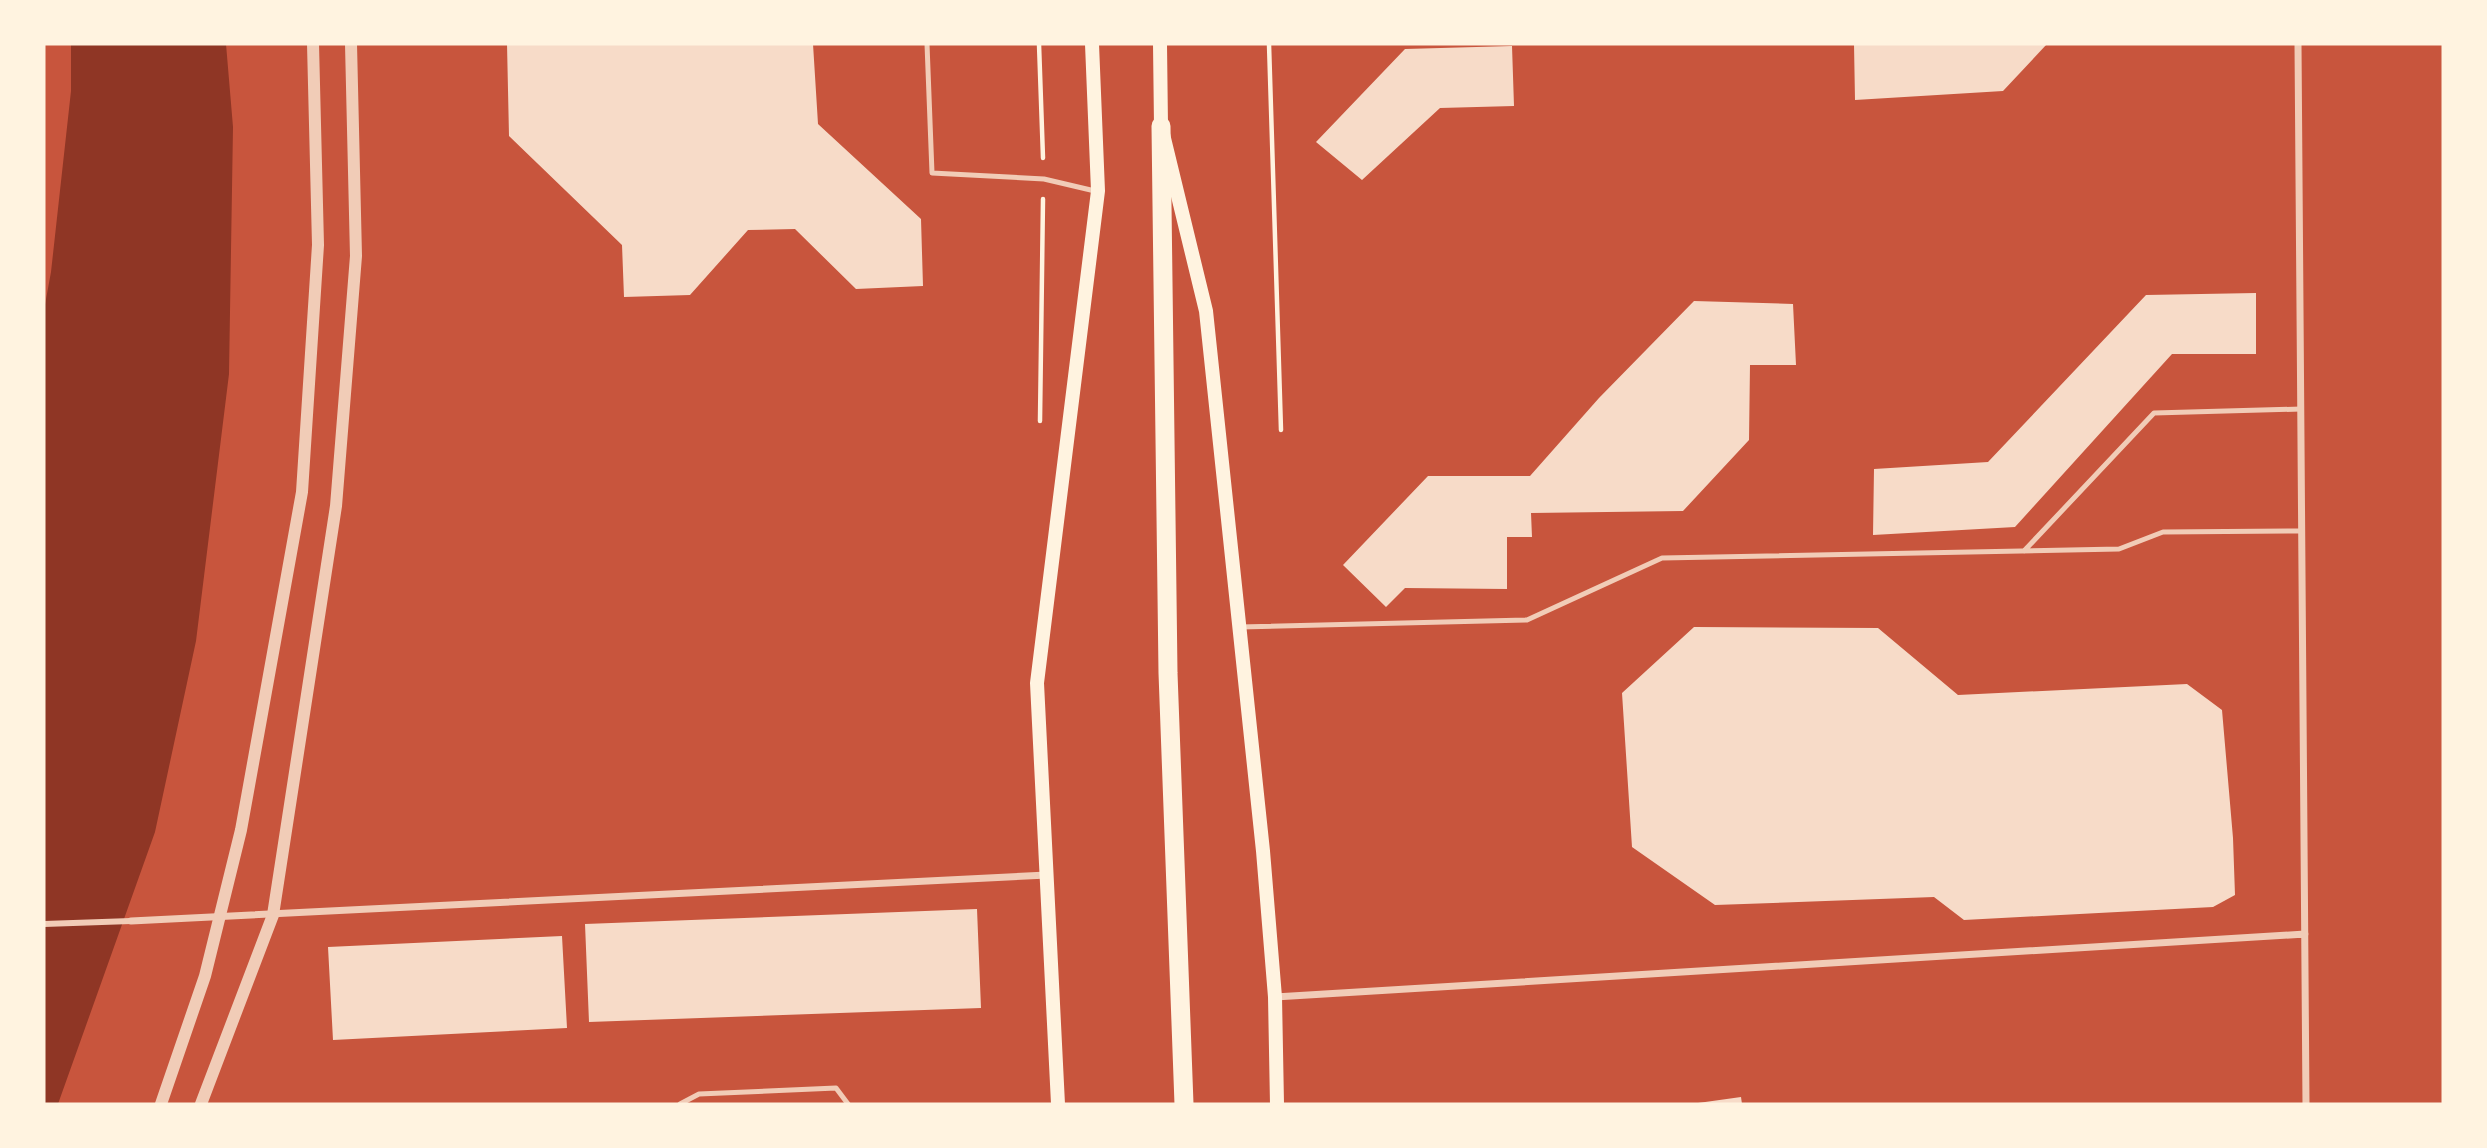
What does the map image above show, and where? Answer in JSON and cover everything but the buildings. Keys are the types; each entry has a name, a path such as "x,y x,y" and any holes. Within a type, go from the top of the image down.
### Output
{"highway":[{"path":"1161,126 1168,673 1184,1104"}],"main road":[{"path":"1058,1104 1037,683 1098,191 1093,44"},
{"path":"1160,44 1161,126 1206,311 1240,627 1275,997 1276,1104"}],"street":[{"path":"161,1104 205,976 241,830 302,492 318,246 313,44"},
{"path":"201,1104 273,915 336,506 356,256 351,44"},
{"path":"2298,44 2306,1104"},
{"path":"44,924 220,918 1046,876"},
{"path":"1275,997 2305,934"}],"lane":[{"path":"927,44 932,173 1044,179 1098,191"},
{"path":"2024,551 2154,413 2301,409"},
{"path":"1240,627 1527,620 1662,558 2119,549 2163,532 2302,531"},
{"path":"680,1104 699,1094 836,1088 848,1104"}],"path":[{"path":"1039,44 1044,179 1040,424"},
{"path":"1269,44 1282,430"}],"shaded area":[{"path":"71,44 226,44 233,127 229,374 196,641 155,832 58,1104 44,1104 44,310 51,272 71,91"}]}
